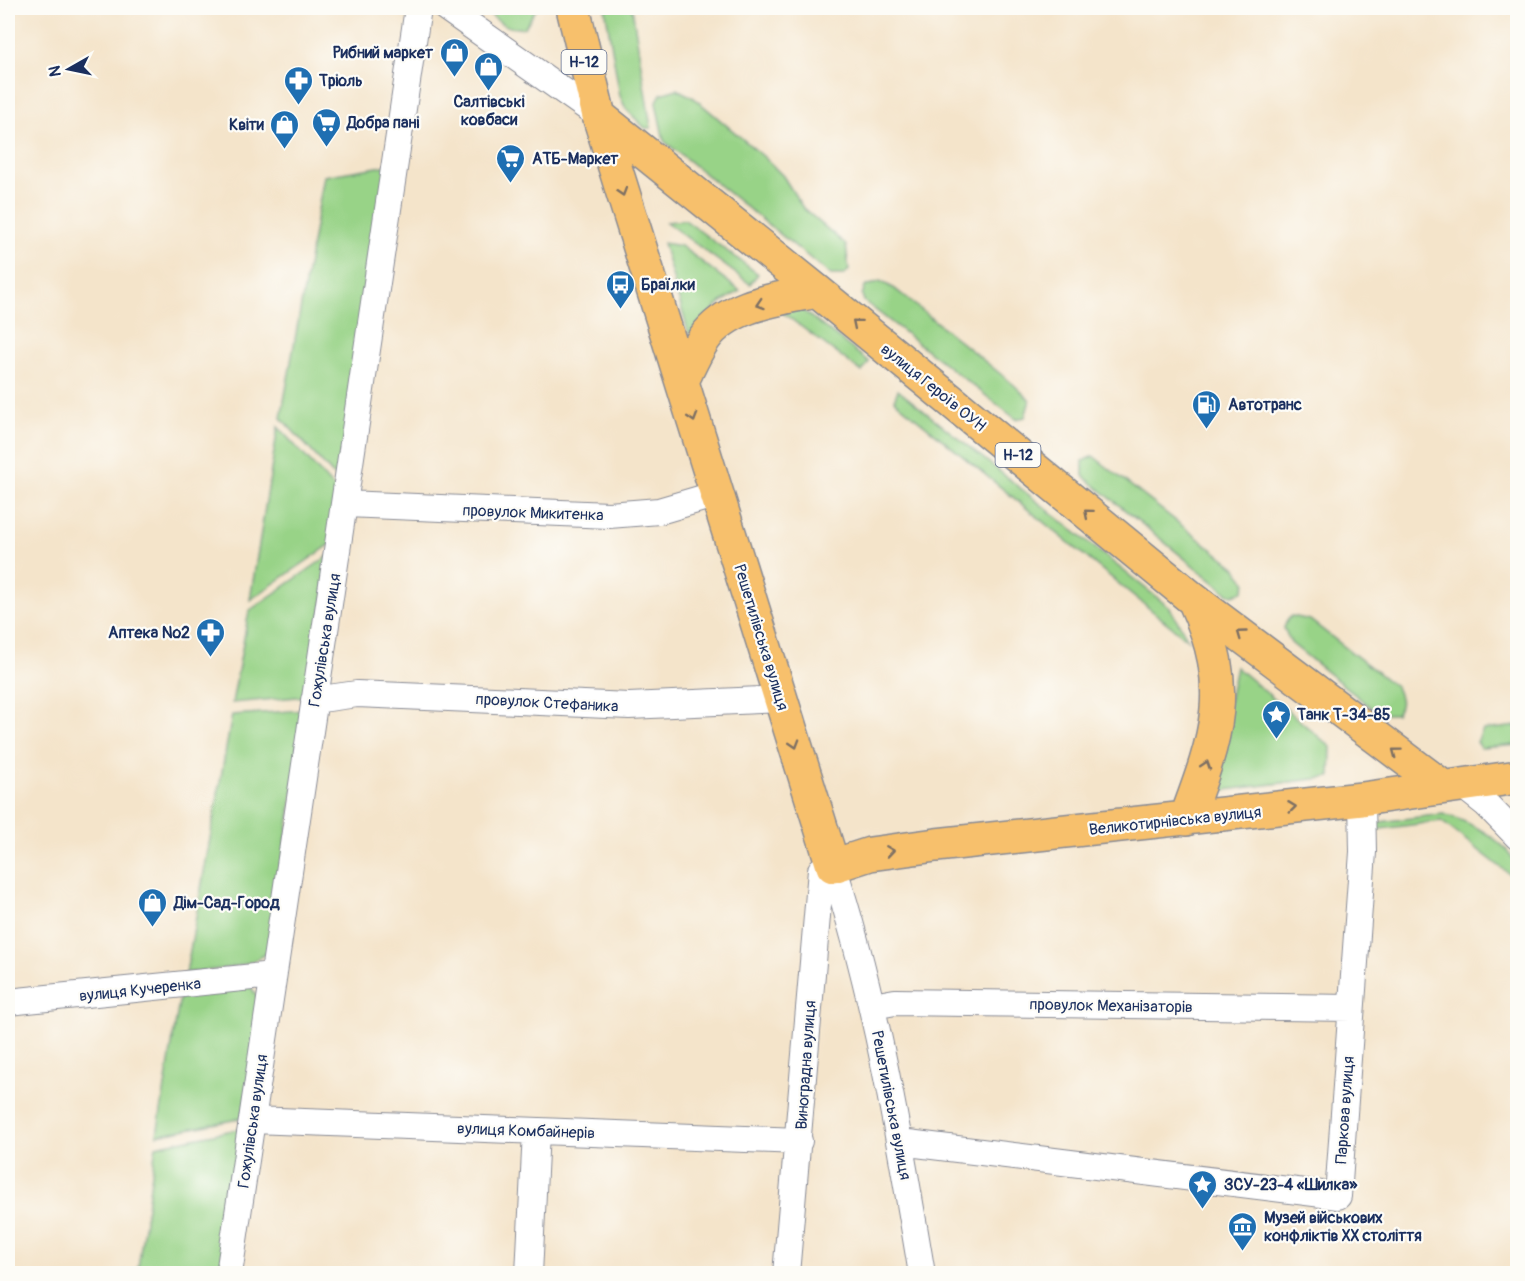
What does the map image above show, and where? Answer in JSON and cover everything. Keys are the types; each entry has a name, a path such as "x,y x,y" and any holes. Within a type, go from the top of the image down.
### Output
{"main road":[{"name":"Решетилівська вулиця","path":"573,8 599,116 833,866"},
{"name":"вулиця Героїв ОУН","path":"599,116 817,291 1194,600 1453,786"},
{"path":"682,381 704,339 727,317 762,303 817,291"},
{"path":"1186,819 1209,754 1218,703 1215,654 1210,635 1194,600"},
{"name":"Великотирнівська вулиця","path":"833,866 870,854 936,845 1362,799 1518,777"}],"street":[{"name":"Гожулівська вулиця","path":"229,1274 314,700 346,504 418,8"},
{"path":"446,8 471,22 599,116"},
{"name":"провулок Микитенка","path":"346,504 609,515 659,511 717,494"},
{"name":"провулок Стефаника","path":"314,700 357,694 629,706 781,699"},
{"path":"1453,786 1486,804 1518,837"},
{"name":"Паркова вулиця","path":"900,1142 1338,1196 1363,852 1362,799"},
{"name":"Решетилівська вулиця","path":"833,866 858,942 873,1006 900,1142 922,1274"},
{"name":"Виноградна вулиця","path":"786,1274 821,870 833,866"},
{"name":"вулиця Кучеренка","path":"8,1002 273,975"},
{"name":"провулок Механізаторів","path":"873,1006 895,1002 1351,1008"},
{"name":"вулиця Комбайнерів","path":"253,1120 799,1141"},
{"path":"530,1274 536,1131"}],"green space":[{"path":"483,8 537,8 525,27 512,28 502,24"},
{"path":"605,8 632,8 651,128 645,128 626,109 620,96"},
{"path":"677,89 694,98 764,157 783,176 803,208 846,245 849,270 844,275 831,275 664,141 656,103 661,94"},
{"path":"390,165 339,481 281,418 324,176"},
{"path":"685,220 758,274 750,284 666,222"},
{"path":"663,243 681,246 740,291 720,303 689,335"},
{"path":"880,281 895,289 1013,384 1030,400 1025,417 1016,419 864,301 862,295 865,287"},
{"path":"779,310 802,310 869,362 862,372"},
{"path":"898,390 1170,608 1189,641 894,400"},
{"path":"278,427 338,492 331,544 250,600"},
{"path":"1093,456 1236,568 1246,583 1243,591 1233,595 1227,593 1083,476 1083,461"},
{"path":"331,554 308,696 232,703 249,611"},
{"path":"1292,616 1310,620 1396,687 1400,707 1396,714 1379,714 1291,643 1284,628 1287,620"},
{"path":"1236,667 1331,747 1330,777 1210,792"},
{"path":"305,710 270,950 261,957 241,965 186,973 232,715"},
{"path":"1517,726 1517,745 1481,748 1477,742 1483,730"},
{"path":"1443,814 1465,822 1489,835 1509,853 1515,863 1517,874 1512,876 1441,821 1374,830 1373,823"},
{"path":"250,985 260,1002 243,1118 157,1135 181,990"},
{"path":"243,1128 220,1273 137,1274 156,1146"}],"place":[{"name":"Рибний маркет","path":"454,78"},
{"name":"Салтівські ковбаси","path":"489,92"},
{"name":"Тріоль","path":"298,106"},
{"name":"Добра пані","path":"326,148"},
{"name":"Квіти","path":"285,150"},
{"name":"АТБ-Маркет","path":"511,184"},
{"name":"Браїлки","path":"620,310"},
{"name":"Автотранс","path":"1207,430"},
{"name":"Аптека №2","path":"211,658"},
{"name":"Танк Т-34-85","path":"1276,740"},
{"name":"Дім-Сад-Город","path":"153,928"},
{"name":"ЗСУ-23-4 «Шилка»","path":"1203,1210"},
{"name":"Музей військових конфліктів ХХ століття","path":"1243,1252"}]}
